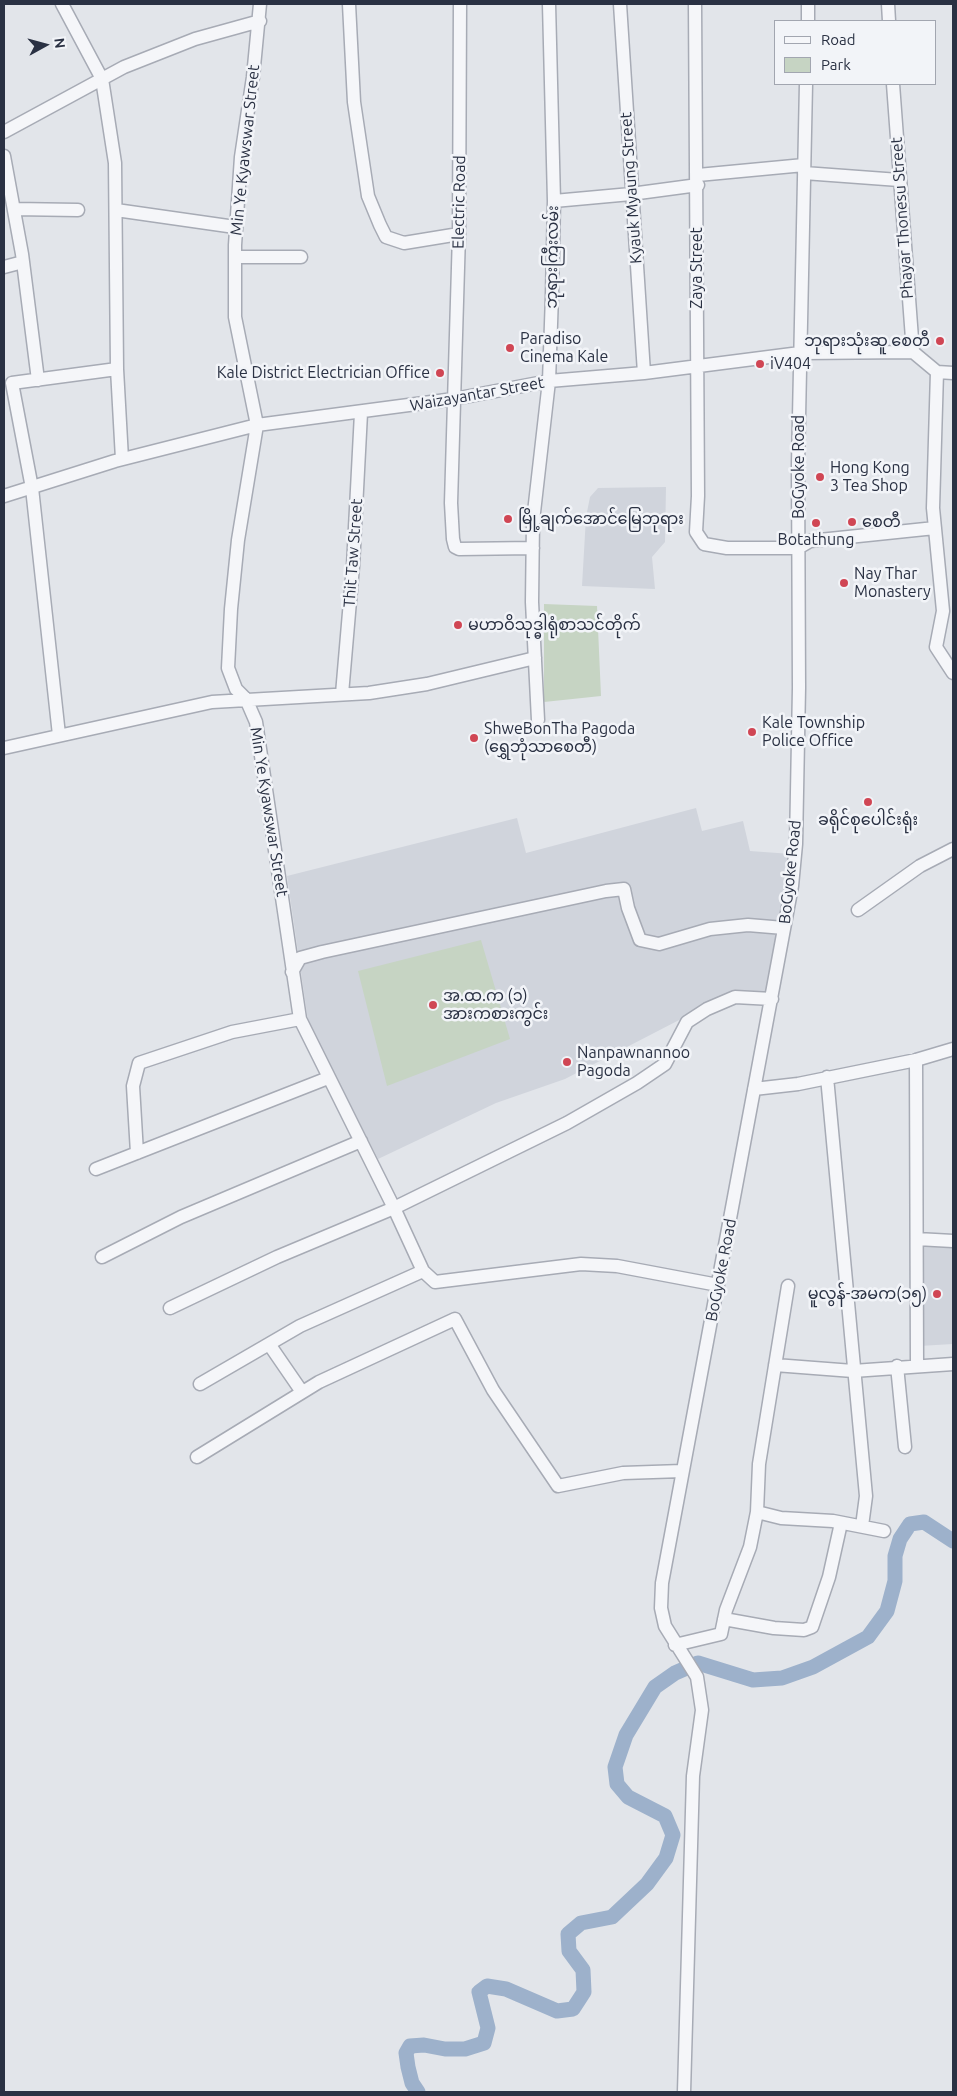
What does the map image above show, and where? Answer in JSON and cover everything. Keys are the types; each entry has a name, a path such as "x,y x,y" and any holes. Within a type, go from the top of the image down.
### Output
{"street":[{"path":"62,4 102,79 115,163 117,369 122,459"},
{"name":"Min Ye Kyawswar Street","path":"260,4 260,21 241,157 235,227 235,317 257,425 238,540 231,609 228,668 236,689 246,699 256,722 300,1019 394,1208 423,1272"},
{"path":"349,4 354,102 368,196 380,225 386,237 404,243 459,234"},
{"name":"Electric Road","path":"460,4 459,234 451,503 455,547 459,549 533,548"},
{"name":"ဘုရားကြီးလမ်း","path":"538,720 533,548 534,521 549,381 554,201 549,4"},
{"name":"Kyauk Myaung Street","path":"620,4 644,373"},
{"name":"Zaya Street","path":"695,4 698,180 696,366 698,496 696,532 704,544 727,548 798,548"},
{"path":"808,4 808,20"},
{"path":"888,4 890,20"},
{"path":"4,132 124,67 195,39 260,21"},
{"name":"BoGyoke Road","path":"684,2092 693,1776 702,1710 697,1677 675,1645 665,1626 661,1601 664,1565 772,999 796,844 800,353 806,85"},
{"name":"Phayar Thonesu Street","path":"893,85 898,180 913,352"},
{"path":"4,156 23,262 38,380"},
{"path":"554,201 631,194 698,180 804,169 898,180"},
{"path":"14,208 78,210"},
{"path":"116,210 235,227"},
{"path":"235,257 301,257"},
{"path":"4,267 23,262"},
{"path":"913,352 937,372 953,373"},
{"name":"Waizayantar Street","path":"4,496 122,459 257,425 361,413 454,399 549,381 644,373 800,353 913,352"},
{"path":"59,735 32,488 8,384 117,369"},
{"path":"937,372 933,508 942,611 936,647 953,673"},
{"name":"Thit Taw Street","path":"342,694 353,566 361,413"},
{"path":"798,548 810,541 935,528"},
{"path":"4,748 212,702 369,693 427,684 535,658"},
{"path":"858,910 920,866 953,849"},
{"path":"292,972 300,958 322,952 606,890 624,889 628,908 640,940 658,944 710,929 748,925 784,928"},
{"path":"170,1308 277,1257 394,1208 494,1160 637,1083 664,1064 687,1022 707,1009 735,997 772,999"},
{"path":"137,1153 133,1086 139,1063 232,1032 300,1019"},
{"path":"754,1088 798,1084 916,1060 953,1049"},
{"path":"916,1060 917,1365"},
{"path":"827,1077 837,1162 838,1206 866,1496 862,1526"},
{"path":"96,1170 328,1078"},
{"path":"102,1257 181,1217 361,1141"},
{"path":"917,1239 953,1241"},
{"path":"200,1384 300,1326 423,1272 435,1282 581,1264 617,1266 718,1285"},
{"path":"675,1645 721,1634 724,1619 750,1547 758,1512 759,1464 788,1286"},
{"path":"197,1457 319,1382 455,1319 493,1390 558,1486 623,1473 682,1471"},
{"path":"269,1344 302,1392"},
{"path":"775,1365 853,1371 898,1366 953,1364"},
{"path":"898,1366 905,1447"},
{"path":"758,1512 781,1518 841,1523 884,1531"},
{"path":"724,1619 781,1628 804,1630 812,1627 830,1577 841,1523"}],"shaded area":[{"path":"666,487 665,542 652,557 655,589 582,586 586,517 590,497 598,488"},
{"path":"696,808 702,831 743,821 750,851 791,854 767,993 683,1018 565,1079 496,1103 378,1159 308,1021 287,876 517,818 526,853"},
{"name":"မူလွန်-အမက(၁၅)","path":"922,1244 953,1244 953,1344 919,1346"}],"green space":[{"path":"544,604 597,606 601,696 544,702"},
{"name":"အ.ထ.က (၁) အားကစားကွင်း","path":"481,940 510,1039 387,1086 358,971"}],"waterway":[{"path":"418,2092 412,2083 408,2067 406,2053 410,2046 424,2045 445,2049 465,2049 484,2043 488,2028 479,1992 487,1986 506,1989 557,2011 573,2009 584,1992 583,1970 569,1951 568,1934 581,1923 612,1917 647,1884 666,1858 673,1835 665,1816 628,1797 617,1784 615,1767 626,1735 655,1687 675,1673 698,1663 753,1680 782,1678 813,1667 868,1637 887,1611 895,1581 895,1556 900,1539 910,1524 924,1522 953,1541"}],"place":[{"name":"ဘုရားသုံးဆူ စေတီ","path":"940,341"},
{"name":"Paradiso Cinema Kale","path":"510,348"},
{"name":"iV404","path":"760,364"},
{"name":"Kale District Electrician Office","path":"440,373"},
{"name":"Hong Kong 3 Tea Shop","path":"820,477"},
{"name":"မြို့ချက်အောင်မြေဘုရား","path":"508,519"},
{"name":"စေတီ","path":"852,522"},
{"name":"Botathung","path":"816,523"},
{"name":"Nay Thar Monastery","path":"844,583"},
{"name":"မဟာဝိသုဒ္ဓါရုံစာသင်တိုက်","path":"458,625"},
{"name":"Kale Township Police Office","path":"752,732"},
{"name":"ShweBonTha Pagoda (ရွှေဘုံသာစေတီ)","path":"474,738"},
{"name":"ခရိုင်စုပေါင်းရုံး","path":"868,802"},
{"name":"အ.ထ.က (၁) အားကစားကွင်း","path":"433,1005"},
{"name":"Nanpawnannoo Pagoda","path":"567,1062"},
{"name":"မူလွန်-အမက(၁၅)","path":"937,1294"}]}
